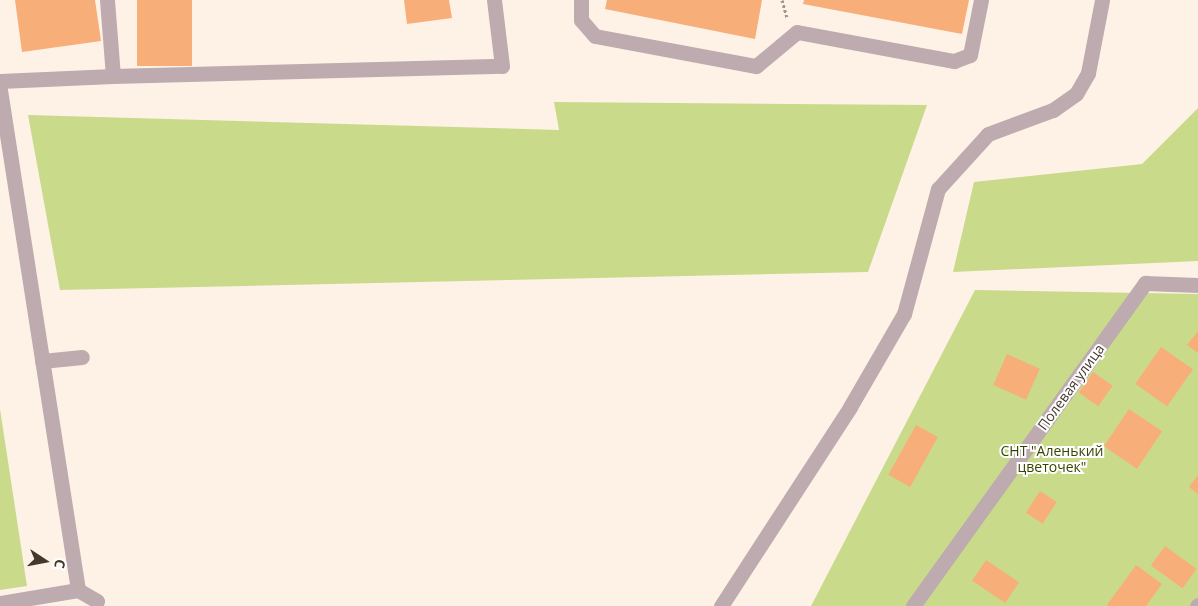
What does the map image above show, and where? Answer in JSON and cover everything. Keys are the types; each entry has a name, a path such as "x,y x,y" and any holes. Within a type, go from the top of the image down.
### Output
{"street":[{"path":"106,0 113,76"},
{"path":"0,81 113,76 502,66 494,0"},
{"path":"581,0 581,20 596,36 756,66 797,32 954,61 970,55 981,0"},
{"path":"721,606 850,407 904,314 938,189 988,134 1053,110 1076,94 1088,73 1102,0"},
{"path":"0,90 78,590"},
{"name":"Полевая улица","path":"913,606 1145,283 1198,285"},
{"path":"42,361 82,357"},
{"path":"0,603 78,590 98,601"}],"path":[{"path":"782,0 789,16 782,23"}],"green space":[{"path":"554,102 927,105 868,272 60,290 28,115 559,130"},
{"path":"1198,108 1198,261 953,272 974,182 1142,164"},
{"name":"СНТ \"Аленький цветочек\"","path":"975,290 1198,294 1198,606 811,606"},
{"path":"0,409 27,586 0,590"}],"building":[{"path":"15,0 95,0 101,41 22,52"},
{"path":"137,0 192,0 192,66 137,66"},
{"path":"404,0 449,0 452,18 407,24"},
{"path":"607,0 762,0 755,39 605,9"},
{"path":"804,0 969,0 962,34 803,4"},
{"path":"1198,331 1198,353 1187,345"},
{"path":"1161,347 1193,369 1167,406 1135,384"},
{"path":"1007,354 1040,369 1026,400 993,385"},
{"path":"1093,372 1113,386 1098,406 1079,392"},
{"path":"1129,409 1162,431 1137,469 1104,446"},
{"path":"916,425 938,437 910,487 888,475"},
{"path":"1198,475 1198,494 1189,487"},
{"path":"1040,491 1057,502 1043,524 1026,513"},
{"path":"1165,546 1197,569 1182,588 1151,565"},
{"path":"986,560 1019,582 1005,603 972,581"},
{"path":"1136,565 1162,584 1146,606 1108,606 1107,605"}]}
